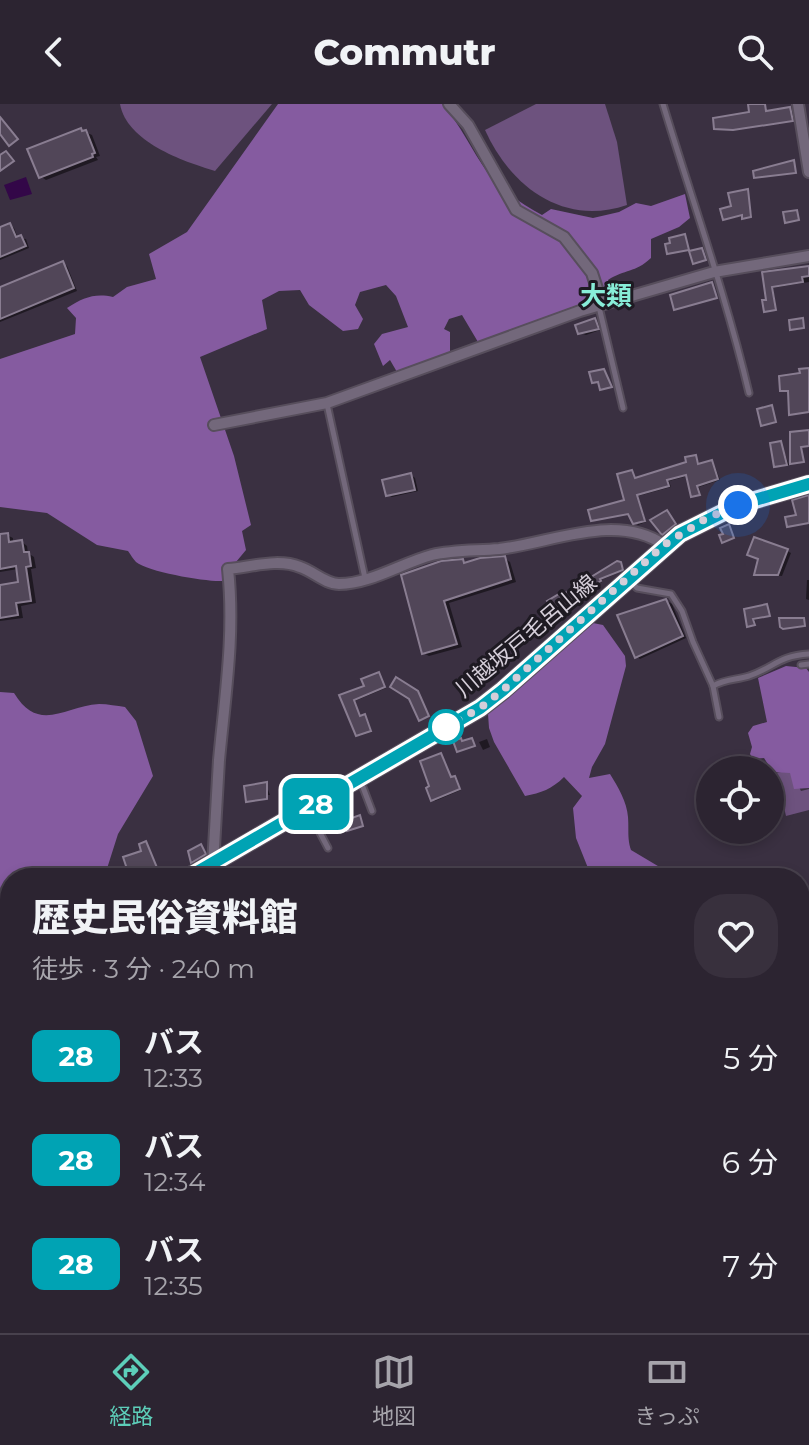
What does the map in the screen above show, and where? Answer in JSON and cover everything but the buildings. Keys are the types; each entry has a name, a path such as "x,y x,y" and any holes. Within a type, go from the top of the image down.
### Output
{"main road":[{"name":"川越坂戸毛呂山線","path":"209,868 480,708 664,545 727,509 809,484"}],"street":[{"path":"449,104 468,125 516,210 564,237 592,273 600,305"},
{"path":"798,104 809,172"},
{"path":"214,425 327,403 600,305 714,272 809,256"},
{"path":"202,868 219,760 230,657 232,604 228,569 284,563 301,567 338,584 365,579 436,554 542,543 583,531 624,531 652,537 664,545"}],"lane":[{"path":"663,104 732,321 749,393"},
{"path":"600,305 623,408"},
{"path":"327,403 365,579"},
{"path":"627,579 637,588 671,594 682,611 713,686 719,717"},
{"path":"713,686 724,679 754,674 784,657 809,654"},
{"path":"801,665 809,664"},
{"path":"360,778 372,811"},
{"path":"308,809 328,848"}],"shaded area":[{"path":"120,104 272,104 215,171 187,162 144,139 133,129"},
{"path":"278,104 442,104 493,179 513,197 542,215 551,209 593,218 619,212 636,203 651,206 685,194 690,218 679,227 651,239 651,258 608,280 611,293 478,342 462,315 449,319 444,329 450,332 450,353 397,372 390,360 383,366 374,344 382,334 408,327 396,296 386,285 360,292 355,305 363,319 358,329 343,331 309,305 300,290 279,291 262,300 267,329 200,357 234,456 251,525 242,531 246,550 236,562 223,565 222,581 191,578 143,566 128,551 97,545 47,513 0,507 0,359 75,334 76,318 67,308 78,302 94,296 113,297 127,287 156,279 149,254 187,232"},
{"path":"536,104 605,104 617,142 627,205 604,210 561,206 541,197 509,168 485,130"},
{"path":"26,177 32,194 10,200 4,185"},
{"path":"588,622 603,625 625,656 626,666 605,744 589,778 610,774 626,806 631,850 661,868 588,868 576,838 573,808 582,796 564,777 546,790 525,796 494,742 488,714"},
{"path":"786,666 806,668 809,672 809,788 794,789 790,773 784,773 784,756 750,754 752,747 748,733 753,726 767,722 758,678"},
{"path":"0,692 14,693 23,705 43,715 99,704 125,707 136,721 153,776 118,834 107,868 0,868"},
{"path":"791,770 801,791 809,789 809,810 786,816 784,771"}],"bus line":[{"name":"28","path":"207,868 480,708 680,534 738,505 809,484"}],"district":[{"name":"大類","path":"606,296"}],"route":[{"path":"446,727 480,708 503,690 664,545 705,519 738,505"}]}
